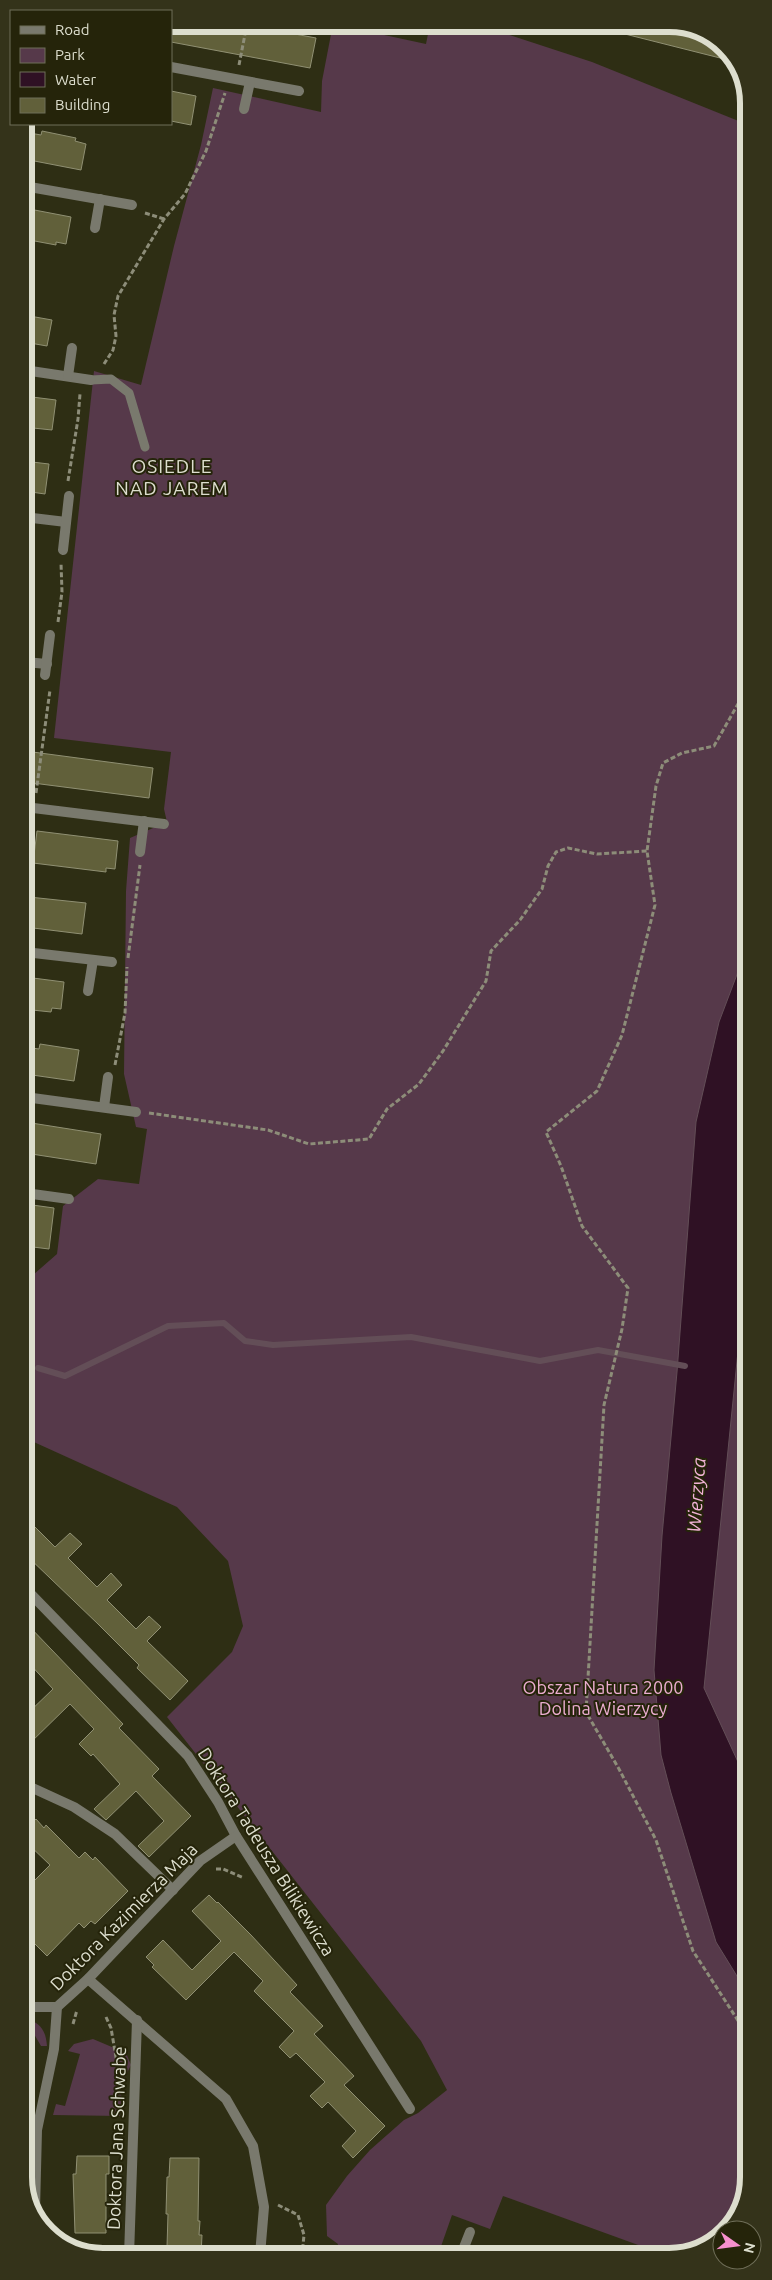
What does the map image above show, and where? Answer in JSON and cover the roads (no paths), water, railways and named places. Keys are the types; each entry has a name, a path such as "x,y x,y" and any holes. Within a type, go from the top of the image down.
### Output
{"street":[{"path":"172,66 299,91"},
{"path":"244,109 250,82"},
{"path":"32,187 132,205"},
{"path":"95,228 100,200"},
{"path":"68,376 72,348"},
{"path":"32,371 86,379"},
{"path":"63,550 69,496"},
{"path":"32,518 66,522"},
{"path":"46,675 50,635"},
{"path":"32,663 47,664"},
{"path":"32,808 164,824"},
{"path":"140,852 144,821"},
{"path":"32,953 112,962"},
{"path":"88,991 93,960"},
{"path":"104,1107 108,1077"},
{"path":"32,1098 136,1112"},
{"path":"32,1194 69,1199"},
{"name":"Doktora Tadeusza Bilikiewicza","path":"32,1595 188,1756 218,1802 236,1836 410,2110"},
{"path":"32,1788 74,1808 115,1834 173,1890"},
{"name":"Doktora Kazimierza Maja","path":"35,2196 37,2130 54,2049 57,2007 88,1979 200,1861 236,1836"},
{"path":"88,1979 226,2099 253,2146 264,2207 261,2247"},
{"path":"32,2007 57,2007"},
{"name":"Doktora Jana Schwabe","path":"129,2247 137,2020"},
{"path":"464,2248 470,2232"}],"lane":[{"path":"86,379 111,380 129,393 145,448"}],"water":[{"name":"Wierzyca","path":"740,966 740,1331 704,1688 740,1766 740,1981 716,1942 671,1793 661,1755 654,1670 662,1536 677,1372 696,1122 719,1022"}],"waterway":[{"path":"38,1368 65,1376 168,1326 224,1323 245,1341 273,1345 411,1337 540,1361 598,1350 685,1366"}],"district":[{"name":"OSIEDLE NAD JAREM","path":"172,477"}],"park label":[{"name":"Obszar Natura 2000 Dolina Wierzycy","path":"603,1698"}]}
